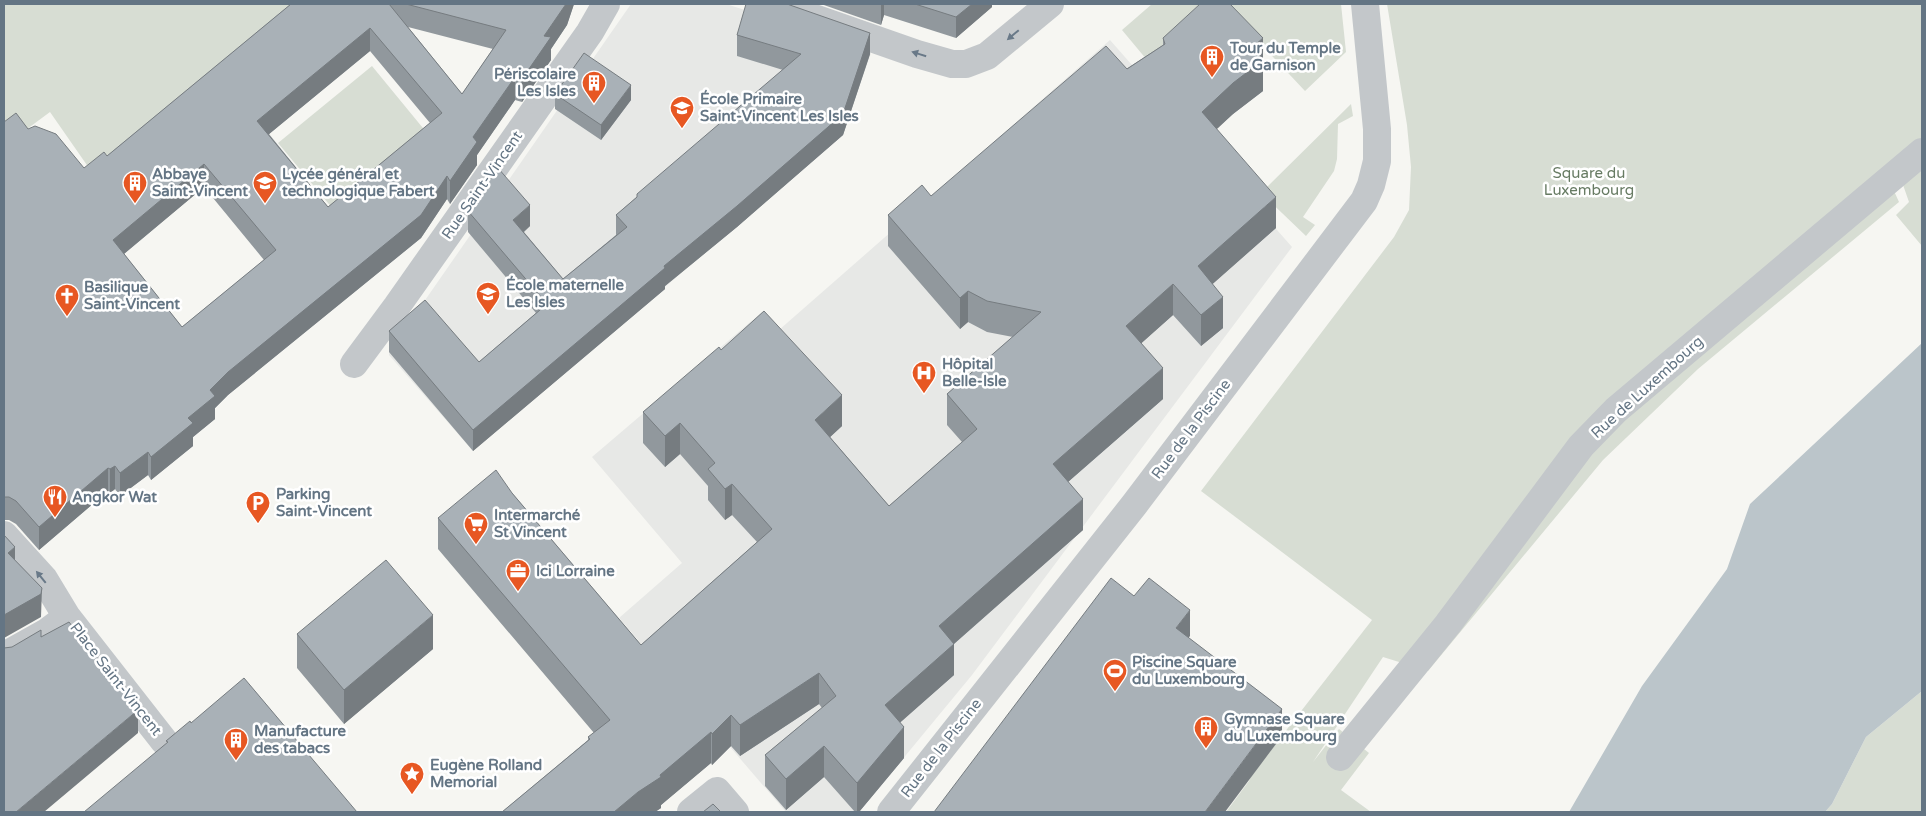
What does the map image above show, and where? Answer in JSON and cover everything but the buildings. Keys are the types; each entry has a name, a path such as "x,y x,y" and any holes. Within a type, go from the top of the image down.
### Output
{"street":[{"name":"Rue Saint-Vincent","path":"354,364 590,32 606,4"},
{"path":"774,4 917,54 952,64 966,64 988,56 1050,4"},
{"name":"Rue de la Piscine","path":"891,812 1140,497 1364,201 1371,185 1377,160 1377,129 1365,4"},
{"name":"Rue de Luxembourg","path":"1340,757 1448,624 1581,446 1616,410 1922,152"},
{"name":"Place Saint-Vincent","path":"4,536 44,579 67,617 164,740"},
{"path":"4,656 47,632 67,617"},
{"path":"691,812 717,791 735,812"}],"shaded area":[{"path":"631,4 726,4 872,50 843,135 473,451 389,355 389,352"},
{"name":"Hôpital Belle-Isle","path":"1110,40 1292,247 972,675 859,812 786,812 619,618 682,563 592,457 762,312 779,330"},
{"path":"1922,343 1922,691 1866,737 1832,804 1825,812 1569,812 1642,686 1727,569 1750,504"}],"green space":[{"path":"4,4 308,4 98,181 50,112 4,146"},
{"path":"1152,4 1222,4 1152,66 1122,30"},
{"path":"1223,4 1341,4 1346,52 1305,91"},
{"name":"Square du Luxembourg","path":"1387,4 1922,4 1922,152 1889,180 1899,202 1698,369 1603,460 1428,671 1383,657 1313,762 1339,729 1369,753 1341,790 1371,812 1226,812 1252,774 1372,620 1201,491 1394,237 1409,210 1411,167 1407,125"},
{"path":"372,66 427,133 333,209 278,143"},
{"path":"1351,104 1353,116 1338,124 1337,159 1334,171 1303,217 1315,225 1306,236 1261,193"},
{"path":"1922,164 1922,246 1896,215 1909,202 1902,182"},
{"path":"1922,691 1922,812 1825,812 1832,804 1866,737"}],"place":[{"name":"Tour du Temple de Garnison","path":"1212,78"},
{"name":"Périscolaire Les Isles","path":"594,104"},
{"name":"École Primaire Saint-Vincent Les Isles","path":"682,129"},
{"name":"Abbaye Saint-Vincent","path":"135,204"},
{"name":"Lycée général et technologique Fabert","path":"265,204"},
{"name":"École maternelle Les Isles","path":"488,315"},
{"name":"Basilique Saint-Vincent","path":"67,317"},
{"name":"Hôpital Belle-Isle","path":"924,394"},
{"name":"Angkor Wat","path":"55,518"},
{"name":"Parking Saint-Vincent","path":"258,524"},
{"name":"Intermarché St Vincent","path":"476,545"},
{"name":"Ici Lorraine","path":"518,592"},
{"name":"Piscine Square du Luxembourg","path":"1115,692"},
{"name":"Gymnase Square du Luxembourg","path":"1206,749"},
{"name":"Manufacture des tabacs","path":"236,761"},
{"name":"Eugène Rolland Memorial","path":"412,795"}]}
